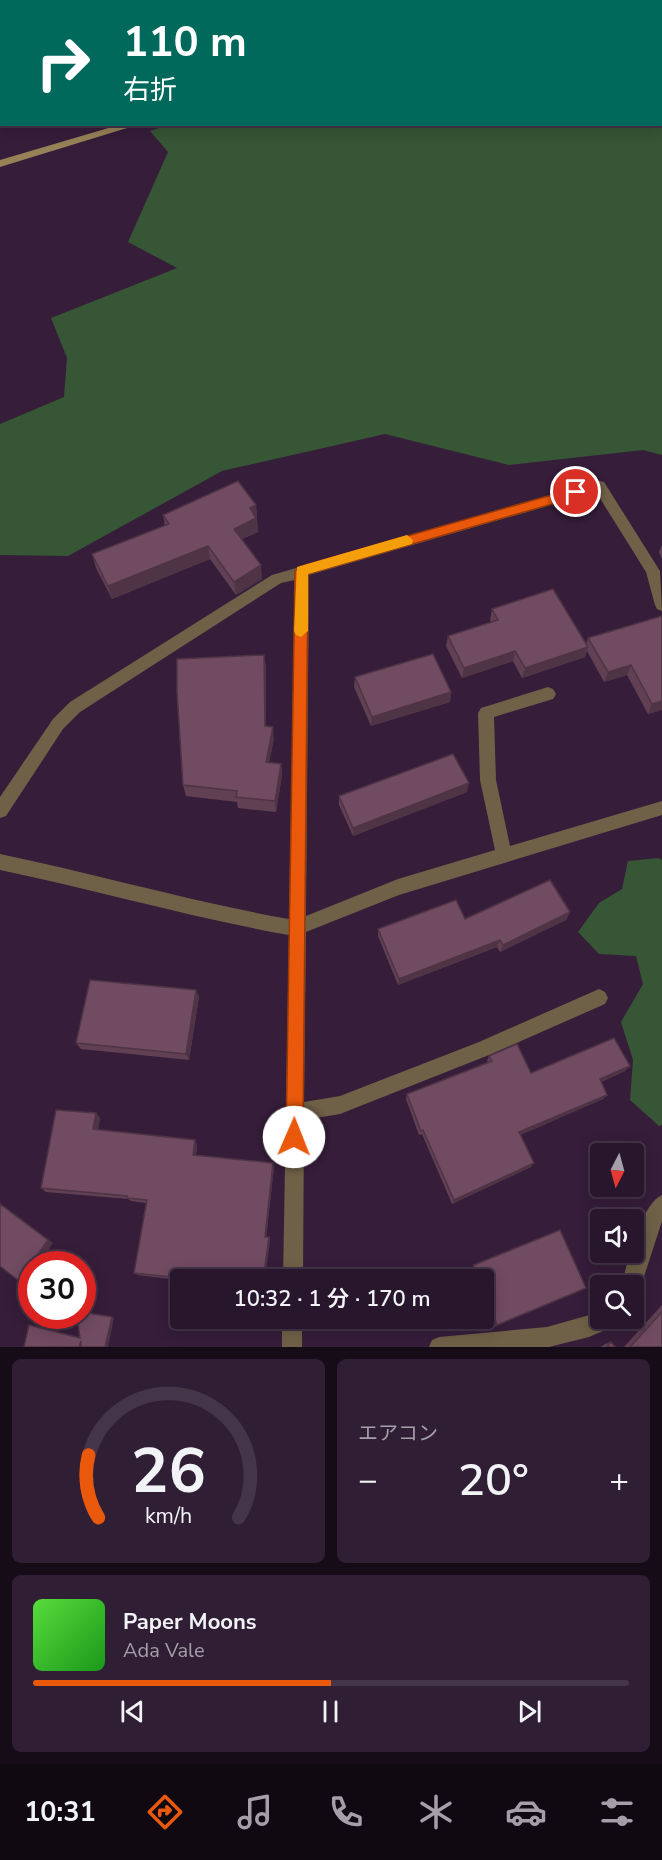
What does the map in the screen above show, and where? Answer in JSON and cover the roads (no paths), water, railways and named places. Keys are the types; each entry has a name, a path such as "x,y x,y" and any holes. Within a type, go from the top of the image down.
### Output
{"street":[{"path":"0,164 128,126"},
{"path":"0,811 58,724 75,707 277,579 302,571 598,486 653,571 662,605"},
{"path":"293,1269 302,571"},
{"path":"504,855 488,780 486,713 548,694"},
{"path":"0,862 87,880 231,916 296,928 398,887 662,808"},
{"path":"294,1113 339,1104 483,1049 599,998"},
{"path":"634,1275 652,1218 662,1205"},
{"path":"438,1347 526,1340 562,1335 590,1327"},
{"path":"292,1329 292,1347"}]}
